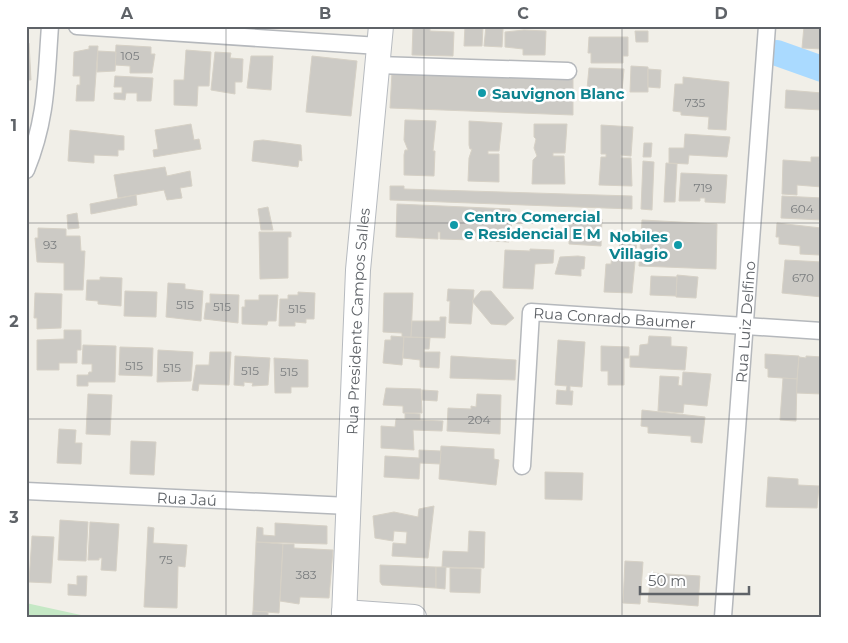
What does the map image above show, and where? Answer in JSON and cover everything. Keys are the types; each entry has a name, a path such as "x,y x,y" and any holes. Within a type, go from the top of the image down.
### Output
{"main road":[{"name":"Rua Presidente Campos Salles","path":"344,614 358,270 379,46"},
{"path":"344,614 414,617"}],"street":[{"path":"26,170 40,134 44,116 50,26"},
{"path":"77,26 172,29 379,46 568,71"},
{"name":"Rua Luiz Delfino","path":"722,617 767,26"},
{"name":"Rua Conrado Baumer","path":"522,466 531,312 822,331"},
{"name":"Rua Jaú","path":"26,490 348,506"}],"green space":[{"path":"26,603 90,617 26,617"}],"building":[{"path":"413,26 430,26 430,31 454,32 453,56 412,55"},
{"path":"465,26 483,26 482,46 464,46"},
{"path":"486,26 503,29 502,47 484,46"},
{"path":"804,26 822,26 822,49 802,48"},
{"path":"524,30 546,31 545,55 523,55 523,49 505,47 505,32"},
{"path":"635,31 648,31 648,42 636,42"},
{"path":"589,37 628,37 628,56 623,56 623,63 591,63 591,53 588,53"},
{"path":"26,43 29,43 31,80 26,80"},
{"path":"116,45 151,47 151,54 155,54 152,73 130,73 130,66 115,65"},
{"path":"89,46 98,46 94,101 76,101 77,85 80,85 80,76 73,76 74,52 89,49"},
{"path":"186,50 211,52 209,86 198,86 197,106 174,105 174,80 184,80"},
{"path":"98,51 116,52 115,71 97,72"},
{"path":"215,52 231,53 230,58 243,59 242,82 235,82 235,94 211,90"},
{"path":"251,56 273,56 271,90 247,88"},
{"path":"312,56 357,61 351,116 306,112"},
{"path":"631,66 648,67 648,92 630,92"},
{"path":"589,68 624,69 622,91 587,89"},
{"path":"648,69 661,70 660,88 648,87"},
{"name":"Sauvignon Blanc","path":"392,72 573,78 573,115 390,108"},
{"path":"115,76 153,78 151,101 137,101 137,93 126,93 125,100 114,99 114,93 122,93 122,87 114,87"},
{"path":"683,77 729,82 726,130 708,129 709,117 681,115 681,112 673,111 675,84 683,84"},
{"path":"786,90 822,93 822,110 785,108"},
{"path":"405,120 436,121 433,151 435,151 434,176 404,175 404,155 405,150 408,150 404,140"},
{"path":"469,121 502,123 499,151 488,151 488,154 499,154 499,182 468,181 469,158 472,149 470,149 469,145"},
{"path":"191,124 194,140 199,139 201,149 154,157 153,150 158,149 155,130"},
{"path":"534,124 567,124 565,153 553,153 553,156 564,156 565,184 532,184 533,160 537,156 534,148 536,139 534,137"},
{"path":"601,125 633,127 631,156 621,155 621,158 631,158 632,186 599,185 601,157 606,157 606,154 601,154"},
{"path":"70,130 124,136 124,150 118,150 118,156 94,155 94,163 68,161"},
{"path":"685,134 730,137 727,157 689,155 688,164 669,163 669,148 684,148"},
{"path":"263,140 301,145 302,161 299,160 298,167 252,161 254,141"},
{"path":"644,143 652,143 651,157 643,157"},
{"path":"811,157 820,157 819,163 822,163 822,187 797,185 797,195 782,194 783,160 811,162"},
{"path":"643,161 654,162 652,210 641,209"},
{"path":"666,163 677,164 675,202 664,202"},
{"path":"165,167 167,176 190,171 192,186 180,188 182,198 167,200 164,190 118,198 114,175"},
{"path":"681,173 727,175 725,203 705,202 705,198 700,198 700,201 679,201"},
{"path":"390,186 404,186 404,189 632,196 632,209 390,200"},
{"path":"136,195 137,205 91,214 90,204"},
{"path":"782,196 822,198 822,220 781,218"},
{"name":"Centro Comercial e Residencial E M","path":"397,204 510,209 512,234 509,234 509,242 476,240 476,233 474,233 473,240 440,239 440,232 438,232 438,239 396,237"},
{"path":"268,207 273,230 261,230 258,209"},
{"path":"77,213 79,228 68,229 67,215"},
{"path":"569,218 602,219 601,246 569,244"},
{"name":"Nobiles Villagio","path":"642,220 717,224 716,269 639,266"},
{"path":"777,223 821,228 822,252 819,255 800,254 800,246 779,244 779,237 776,237"},
{"path":"38,228 66,229 66,236 80,236 81,251 85,251 83,290 64,290 64,263 37,262 35,238 38,238"},
{"path":"259,232 291,232 291,237 288,237 288,278 260,279"},
{"path":"620,240 637,241 632,293 604,292 606,264 611,264 612,254 619,254"},
{"path":"530,249 554,250 553,263 535,264 533,289 503,288 505,250 530,251"},
{"path":"560,257 585,257 581,276 555,274"},
{"path":"785,260 822,262 822,297 782,293"},
{"path":"677,275 698,277 696,298 676,297"},
{"path":"651,276 677,277 676,296 650,295"},
{"path":"100,277 122,278 121,306 98,304 98,301 86,300 87,280 100,280"},
{"path":"168,283 185,284 185,289 203,291 201,321 166,317"},
{"path":"448,289 474,290 471,324 449,323 450,301 447,301"},
{"path":"125,291 157,292 156,317 124,316"},
{"path":"481,291 491,291 514,318 506,325 491,324 472,301"},
{"path":"298,292 315,293 314,319 306,319 306,323 295,322 295,326 279,326 280,299 288,299 288,295 298,295"},
{"path":"35,293 62,294 61,328 37,329 37,318 34,318"},
{"path":"384,293 413,293 411,337 402,337 402,333 383,332"},
{"path":"210,294 239,295 238,323 204,319 206,303 210,303"},
{"path":"259,295 278,295 276,321 268,321 267,325 242,324 242,307 245,307 245,300 259,300"},
{"path":"440,317 446,317 445,338 411,337 412,321 440,321"},
{"path":"64,330 81,330 81,350 77,350 77,363 59,363 59,370 37,370 37,340 64,339"},
{"path":"391,336 404,337 402,365 383,363 385,340 391,340"},
{"path":"649,336 671,337 671,346 687,347 685,370 630,367 630,356 639,356 640,345 648,344"},
{"path":"404,337 430,338 429,349 424,349 424,352 440,352 439,368 420,367 420,360 403,358"},
{"path":"558,340 585,342 582,387 570,386 570,391 573,391 572,405 556,404 557,390 566,391 567,386 555,385"},
{"path":"83,345 116,346 115,382 88,382 88,386 77,386 77,375 88,375 89,372 92,372 92,364 82,364"},
{"path":"601,346 629,347 629,358 624,358 624,385 608,385 608,371 601,371"},
{"path":"120,347 153,348 152,376 119,375"},
{"path":"158,350 193,352 191,381 157,382"},
{"path":"210,352 231,352 229,385 199,384 198,391 192,390 196,365 209,365"},
{"path":"765,354 799,356 797,379 768,377 768,369 765,368"},
{"path":"235,356 270,358 268,385 252,386 253,383 244,382 244,386 234,385"},
{"path":"451,356 516,360 515,380 450,378"},
{"path":"806,356 822,357 822,394 796,393 799,357 806,358"},
{"path":"274,358 308,360 308,387 291,387 291,393 275,393"},
{"path":"683,372 711,374 707,406 684,404 683,413 658,411 660,376 679,377 678,385 682,386"},
{"path":"783,378 797,379 796,421 780,420"},
{"path":"386,388 421,389 422,413 403,413 403,406 383,405"},
{"path":"422,390 438,391 437,401 422,400"},
{"path":"88,394 112,395 110,435 86,434"},
{"path":"477,394 501,395 500,434 447,431 448,408 471,409 471,406 476,407"},
{"path":"642,410 705,417 702,443 691,442 691,436 648,433 648,427 641,426"},
{"path":"405,413 420,414 420,420 405,420"},
{"path":"396,419 443,421 442,431 413,430 414,450 381,448 381,426 395,427"},
{"path":"59,429 76,430 75,443 82,443 81,464 57,463"},
{"path":"131,441 156,442 154,475 130,474"},
{"path":"441,446 494,449 494,459 499,460 496,485 439,479"},
{"path":"419,450 441,451 440,464 420,463 419,479 384,477 385,456 419,458"},
{"path":"545,472 583,473 582,500 545,499"},
{"path":"768,477 798,479 798,485 819,486 817,508 766,507"},
{"path":"434,506 428,558 392,556 393,543 406,544 407,532 394,531 393,541 375,538 373,516 394,512 418,517 419,509"},
{"path":"60,520 88,522 86,561 58,560"},
{"path":"90,522 119,524 116,571 101,570 102,558 99,558 99,560 88,560"},
{"path":"275,523 327,526 327,544 256,542 257,527 263,528 263,535 275,536"},
{"path":"148,527 154,528 153,543 187,545 185,567 178,566 177,608 144,607"},
{"path":"469,531 485,532 484,568 442,567 443,551 468,552"},
{"path":"32,536 54,537 51,583 29,582"},
{"path":"256,542 283,544 279,613 253,611"},
{"path":"283,544 294,544 294,548 333,550 329,598 300,597 299,604 280,601"},
{"path":"625,561 643,562 640,604 623,603"},
{"path":"380,565 436,567 436,588 382,585 380,582"},
{"path":"436,567 446,567 445,589 436,588"},
{"path":"450,568 481,569 480,593 450,592"},
{"path":"651,573 700,576 698,606 648,602"},
{"path":"77,576 87,576 86,596 68,595 68,584 77,585"},
{"path":"253,611 268,612 268,617 252,617"}],"waterway":[{"path":"777,53 822,69"}],"place":[{"name":"Sauvignon Blanc","path":"482,93"},
{"name":"Centro Comercial e Residencial E M","path":"454,225"},
{"name":"Nobiles Villagio","path":"678,245"}]}
